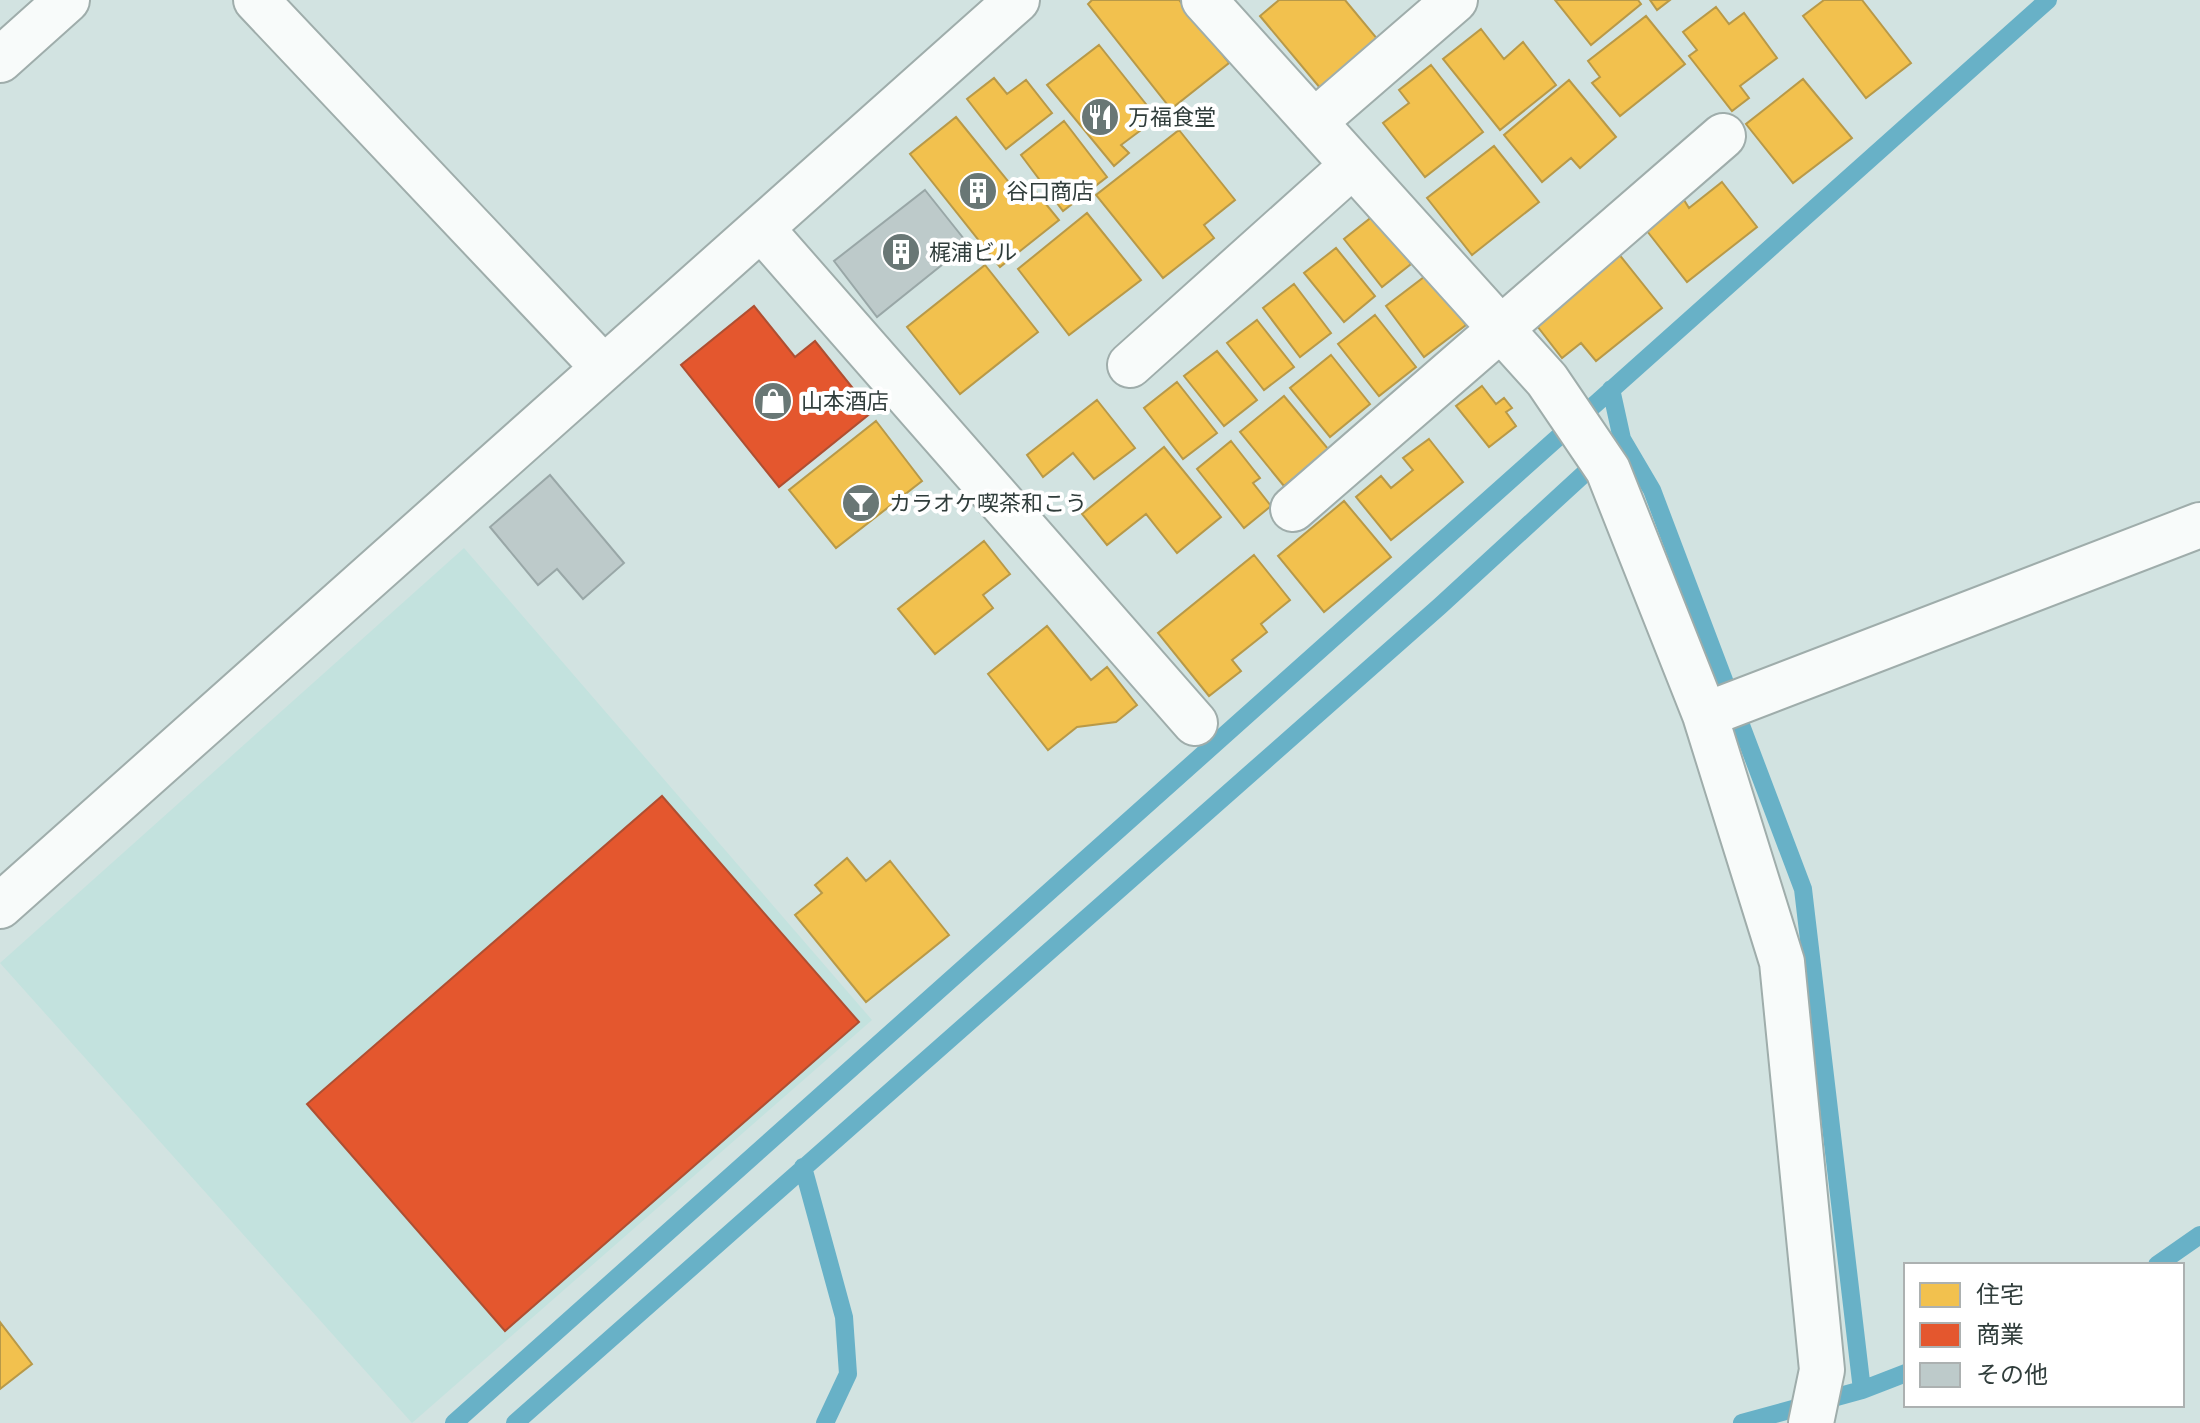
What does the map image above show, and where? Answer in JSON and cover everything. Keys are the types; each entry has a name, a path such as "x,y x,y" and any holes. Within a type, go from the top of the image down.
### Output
{"street":[{"path":"0,60 67,0"},
{"path":"256,0 604,368"},
{"path":"0,906 1017,0"},
{"path":"1314,122 1455,0"},
{"path":"1223,6 1314,122 1547,380 1608,470 1705,715 1782,962 1822,1370 1811,1423"},
{"path":"1293,509 1723,136"},
{"path":"1130,365 1353,165"},
{"path":"761,228 1195,723"},
{"path":"1705,715 2200,525"}],"shaded area":[{"path":"464,548 872,1020 412,1423 0,963"}],"building: 住宅":[{"path":"1092,0 1179,0 1229,63 1171,109 1088,4"},
{"path":"1279,0 1345,0 1379,41 1321,89 1260,16"},
{"path":"1555,0 1638,0 1641,4 1591,45"},
{"path":"1650,0 1670,0 1657,10"},
{"path":"1824,0 1862,0 1911,63 1866,98 1803,16"},
{"path":"1716,7 1729,24 1744,13 1777,58 1740,86 1749,98 1732,111 1689,56 1697,50 1683,32"},
{"path":"1646,16 1685,64 1620,116 1592,83 1600,77 1588,61"},
{"path":"1481,29 1504,59 1523,42 1556,85 1500,130 1443,59"},
{"path":"1099,45 1157,118 1121,145 1129,153 1114,166 1047,85"},
{"path":"1431,65 1483,132 1425,177 1383,123 1409,103 1399,90"},
{"path":"994,78 1007,94 1026,80 1052,113 1006,149 967,99"},
{"path":"1803,79 1852,138 1793,183 1746,124"},
{"path":"1569,80 1616,137 1580,168 1571,158 1542,182 1504,135"},
{"name":"谷口商店","path":"956,117 1020,196 1032,187 1059,220 1000,267 910,154"},
{"path":"1064,121 1107,177 1063,211 1021,155"},
{"path":"1179,130 1235,200 1204,225 1214,238 1163,278 1096,195"},
{"path":"1494,146 1539,202 1472,255 1427,198"},
{"path":"1722,182 1757,227 1687,282 1647,231 1684,200 1689,208"},
{"path":"1087,213 1141,280 1069,335 1018,269"},
{"path":"1373,216 1411,264 1382,287 1344,239"},
{"path":"1336,248 1375,296 1344,322 1304,273"},
{"path":"1618,253 1662,308 1596,361 1581,343 1562,358 1534,322"},
{"path":"985,265 1038,332 960,394 907,327"},
{"path":"1428,274 1466,325 1424,357 1386,306"},
{"path":"1294,284 1331,333 1300,357 1263,308"},
{"path":"1375,315 1416,367 1379,396 1338,344"},
{"path":"1257,320 1294,367 1264,390 1227,343"},
{"path":"1217,351 1257,400 1224,426 1184,376"},
{"path":"1331,355 1370,404 1330,437 1290,388"},
{"path":"1177,382 1217,433 1183,459 1144,408"},
{"path":"1482,386 1496,404 1504,398 1512,408 1506,412 1516,426 1489,447 1456,406"},
{"path":"1284,396 1329,450 1284,486 1240,432"},
{"path":"1097,400 1135,448 1094,479 1073,453 1043,477 1027,455"},
{"path":"876,421 922,481 836,548 789,490"},
{"path":"1429,439 1463,482 1391,540 1356,497 1381,476 1391,488 1413,470 1403,458"},
{"path":"1231,441 1260,478 1253,483 1271,506 1244,528 1197,469"},
{"path":"1164,447 1221,517 1177,553 1146,514 1107,545 1082,514"},
{"path":"1344,501 1391,557 1324,612 1278,556"},
{"path":"984,541 1010,574 983,595 993,608 935,654 898,609"},
{"path":"1254,555 1290,600 1261,624 1267,632 1232,660 1241,671 1209,696 1158,633"},
{"path":"1047,626 1091,680 1107,667 1137,705 1116,722 1077,727 1048,750 988,674"},
{"path":"847,858 866,881 890,861 949,935 866,1002 795,915 822,893 815,885"},
{"path":"0,1322 32,1364 0,1389"}],"building: 商業":[{"path":"754,306 795,357 815,341 872,412 779,487 681,365"},
{"path":"662,796 859,1022 505,1331 307,1104"}],"building: その他":[{"name":"梶浦ビル","path":"925,190 968,244 877,317 834,261"},
{"path":"550,475 624,563 583,599 557,569 538,585 490,527"}],"waterway":[{"path":"454,1423 2048,0"},
{"path":"1611,389 1622,439 1652,490 1803,889 1862,1390 1742,1423"},
{"path":"515,1423 1440,606 1622,439"},
{"path":"803,1167 844,1317 848,1374 825,1423"},
{"path":"2160,1263 2200,1235"},
{"path":"1862,1390 1904,1374"}],"place":[{"name":"万福食堂","path":"1100,117"},
{"name":"谷口商店","path":"978,191"},
{"name":"梶浦ビル","path":"901,252"},
{"name":"山本酒店","path":"773,401"},
{"name":"カラオケ喫茶和こう","path":"861,503"}]}
